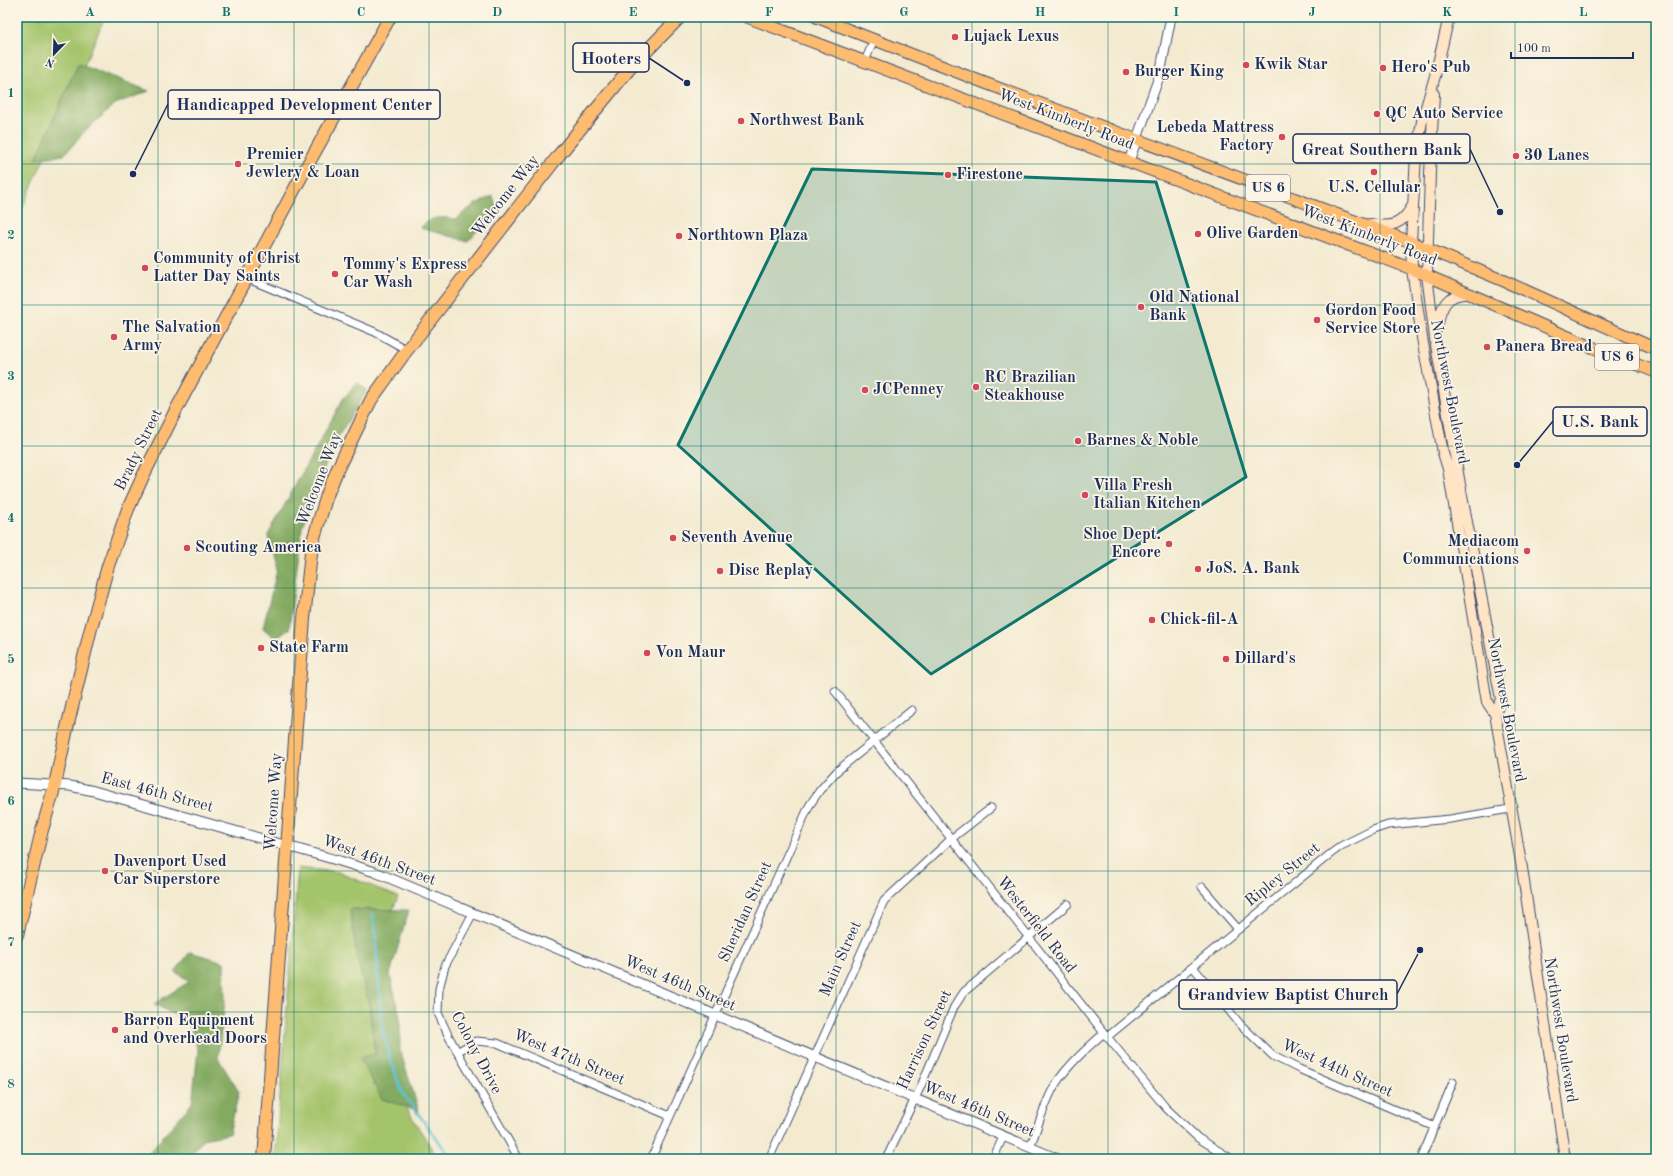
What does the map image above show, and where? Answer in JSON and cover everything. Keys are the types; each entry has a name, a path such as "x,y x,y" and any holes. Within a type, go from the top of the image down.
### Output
{"highway":[{"name":"Brady Street","path":"17,935 42,830 55,785 92,625 108,566 128,509 169,422 307,166 390,17"},
{"name":"Welcome Way","path":"264,1159 304,618 312,544 327,496 352,438 371,400 407,350 497,232 605,98 630,68 680,17"}],"main road":[{"name":"US 6","path":"747,17 865,61"},
{"name":"US 6","path":"816,17 874,40"},
{"path":"1412,269 1411,242 1416,156 1422,122 1449,17"},
{"name":"West Kimberly Road","path":"874,40 1136,140 1411,242 1504,281 1656,349"},
{"name":"West Kimberly Road","path":"865,61 1412,269 1473,294 1594,348 1656,372"},
{"path":"1427,275 1430,167 1435,76"},
{"path":"1360,222 1380,226 1396,224 1407,215 1414,203"},
{"name":"Northwest Boulevard","path":"1412,269 1423,345 1443,453 1448,469 1487,702 1495,714 1510,809 1522,868 1565,1159"},
{"name":"Northwest Boulevard","path":"1427,275 1435,339 1462,496 1501,699 1495,714"},
{"path":"1435,339 1439,315 1444,304 1460,294 1473,294"}],"street":[{"path":"1129,161 1160,74 1171,17"},
{"path":"865,61 874,40"},
{"path":"246,278 375,332 407,350"},
{"name":"Westerfield Road","path":"835,691 1028,937 1166,1108 1198,1138 1232,1159"},
{"name":"Sheridan Street","path":"651,1159 809,806 820,790 837,771 912,710"},
{"name":"East 46th Street","path":"17,783 70,786 94,791 287,845"},
{"name":"Main Street","path":"769,1159 884,901 951,839 991,808"},
{"name":"Ripley Street","path":"1030,1148 1046,1105 1056,1084 1078,1056 1193,967 1341,846 1373,830 1388,825 1450,819 1510,809"},
{"name":"West 46th Street","path":"287,845 375,872 1058,1159"},
{"path":"1202,887 1238,929"},
{"name":"Harrison Street","path":"886,1159 920,1086 954,1007 964,992 1068,904"},
{"name":"Colony Drive","path":"473,913 445,966 439,990 438,1013 457,1052 519,1159"},
{"name":"West 44th Street","path":"1193,967 1240,1024 1273,1056 1299,1070 1435,1127"},
{"name":"West 47th Street","path":"457,1052 476,1041 497,1042 670,1116"},
{"path":"1421,1159 1453,1082"},
{"path":"993,1159 1003,1137"}],"highlighted area":[{"path":"812,169 1156,182 1246,477 931,674 678,445"}],"green space":[{"path":"17,17 105,17 17,221"},
{"path":"78,63 149,91 115,104 84,132 64,155 36,159"},
{"path":"493,196 497,209 468,241 420,228 436,218 456,219 475,204"},
{"path":"357,382 367,390 333,445 302,527 289,629 276,639 263,628 277,570 268,535 343,399"},
{"path":"298,868 338,872 398,897 366,975 383,1070 438,1159 275,1159"},
{"path":"350,909 409,910 390,974 400,1017 400,1050 419,1111 382,1099 360,1058 375,1054 369,1005 357,958"},
{"path":"190,952 224,962 225,1001 218,1058 239,1092 229,1134 203,1139 189,1159 129,1159 147,1155 192,1103 198,1051 189,1023 154,1004 190,981 175,972"}],"waterway":[{"path":"373,915 382,1029 390,1058 402,1092 452,1159"}],"place":[{"name":"Lujack Lexus","path":"955,37"},
{"name":"Kwik Star","path":"1246,65"},
{"name":"Hero's Pub","path":"1383,68"},
{"name":"Burger King","path":"1126,72"},
{"name":"Hooters","path":"687,83"},
{"name":"QC Auto Service","path":"1377,114"},
{"name":"Northwest Bank","path":"741,121"},
{"name":"Lebeda Mattress Factory","path":"1282,137"},
{"name":"30 Lanes","path":"1516,156"},
{"name":"Premier Jewlery & Loan","path":"238,164"},
{"name":"U.S. Cellular","path":"1374,172"},
{"name":"Handicapped Development Center","path":"133,174"},
{"name":"Firestone","path":"948,175"},
{"name":"Great Southern Bank","path":"1500,212"},
{"name":"Olive Garden","path":"1198,234"},
{"name":"Northtown Plaza","path":"679,236"},
{"name":"Community of Christ Latter Day Saints","path":"145,268"},
{"name":"Tommy's Express Car Wash","path":"335,274"},
{"name":"Old National Bank","path":"1141,307"},
{"name":"Gordon Food Service Store","path":"1317,320"},
{"name":"The Salvation Army","path":"114,337"},
{"name":"Panera Bread","path":"1487,347"},
{"name":"RC Brazilian Steakhouse","path":"976,387"},
{"name":"JCPenney","path":"865,390"},
{"name":"Barnes & Noble","path":"1078,441"},
{"name":"U.S. Bank","path":"1517,465"},
{"name":"Villa Fresh Italian Kitchen","path":"1085,495"},
{"name":"Seventh Avenue","path":"673,538"},
{"name":"Shoe Dept. Encore","path":"1169,544"},
{"name":"Scouting America","path":"187,548"},
{"name":"Mediacom Communications","path":"1527,551"},
{"name":"JoS. A. Bank","path":"1198,569"},
{"name":"Disc Replay","path":"720,571"},
{"name":"Chick-fil-A","path":"1152,620"},
{"name":"State Farm","path":"261,648"},
{"name":"Von Maur","path":"647,653"},
{"name":"Dillard's","path":"1226,659"},
{"name":"Davenport Used Car Superstore","path":"105,871"},
{"name":"Grandview Baptist Church","path":"1420,950"},
{"name":"Barron Equipment and Overhead Doors","path":"115,1030"}]}
